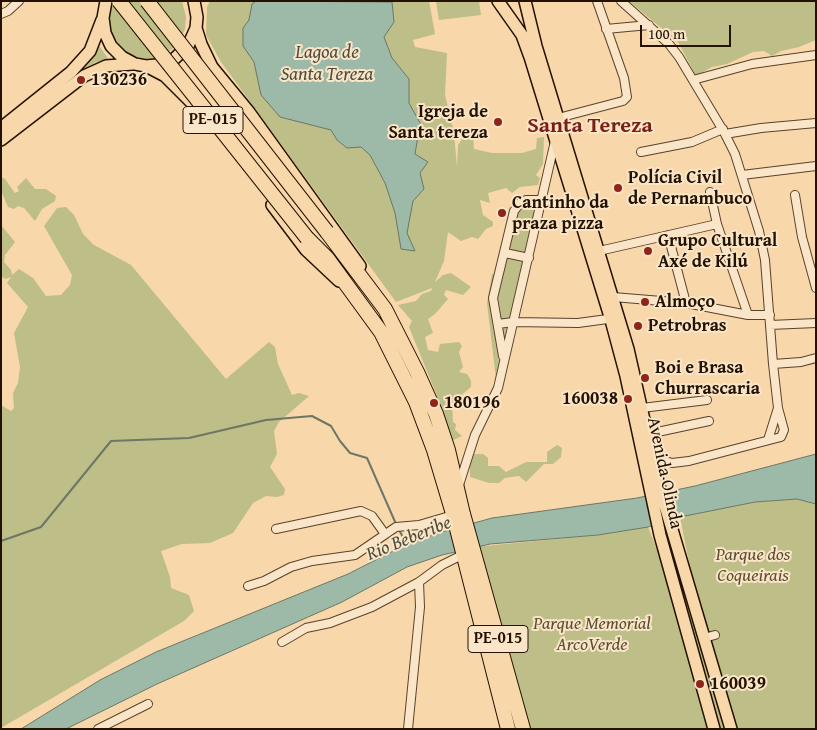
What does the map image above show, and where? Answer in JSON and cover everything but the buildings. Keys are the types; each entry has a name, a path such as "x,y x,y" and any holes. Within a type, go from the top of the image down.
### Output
{"highway":[{"name":"PE-015","path":"119,1 306,238 327,258 381,332 416,402 434,450 457,516 523,729"},
{"name":"PE-015","path":"147,1 385,309 432,406 443,434 458,489 457,516"},
{"name":"PE-015","path":"467,551 477,615 508,729"}],"main road":[{"name":"Avenida Olinda","path":"498,1 522,35 615,318 642,408 652,457 660,535 714,729"},
{"name":"Avenida Olinda","path":"525,1 536,46 612,298 626,376 654,480 710,637 731,729"},
{"path":"195,3 196,28 212,67 249,112 347,247 370,281 385,309"},
{"path":"103,8 105,33 112,46 122,57 166,76 183,92 306,250 360,301"},
{"path":"1,128 72,72 90,51 103,8"},
{"path":"1,140 84,76 106,66 156,66 174,59 188,46 196,28"}],"street":[{"path":"4,12 18,1"},
{"path":"558,118 623,101 627,97 624,78 597,1"},
{"path":"621,1 679,57 724,131 742,175 760,236 766,268 773,364 778,408 784,430 781,437 704,458 672,463 652,457"},
{"path":"606,29 648,25"},
{"path":"693,80 752,64 816,55"},
{"path":"641,152 692,142 724,131 816,123"},
{"path":"458,489 475,435 486,408 497,392 543,200 555,140"},
{"path":"742,175 816,166"},
{"path":"710,192 717,224 748,315"},
{"path":"795,195 802,237 816,288"},
{"path":"504,361 494,298 517,206 532,199 543,200"},
{"path":"599,251 717,224"},
{"path":"668,235 686,303"},
{"path":"505,253 529,258"},
{"path":"612,298 686,303 748,315 770,316"},
{"path":"498,324 513,322 578,323 615,318"},
{"path":"770,325 816,324"},
{"path":"773,364 801,362 816,358"},
{"path":"642,408 707,400"},
{"path":"768,440 778,408"},
{"path":"648,434 709,421"},
{"path":"654,480 672,463"},
{"path":"276,530 361,511 372,516 385,534"},
{"path":"248,586 312,560 355,555 399,526 419,525 457,516"},
{"path":"282,642 306,628 330,623 372,607 419,582 442,565 467,551"},
{"path":"408,729 420,607 419,582"},
{"path":"98,729 148,704"},
{"path":"116,720 120,729"}],"green space":[{"path":"113,1 182,1 186,17 185,29 180,41 160,57 147,59 134,56 122,50 114,40 109,28 109,15"},
{"path":"210,1 429,1 435,34 413,40 415,47 447,53 445,95 454,133 457,167 458,145 465,135 473,135 474,149 492,153 522,153 536,149 537,138 544,137 543,164 536,175 540,178 538,185 520,187 512,193 506,188 488,193 490,203 480,200 483,215 493,222 493,226 486,229 478,239 472,237 461,241 448,232 444,261 435,282 443,275 451,273 471,287 463,295 446,290 444,295 448,299 428,319 433,333 425,337 428,350 438,352 440,344 459,342 462,346 459,352 463,367 459,372 467,374 471,381 471,387 458,398 459,401 452,404 453,422 456,424 455,430 462,436 451,441 437,396 409,327 412,321 398,305 416,301 422,294 431,291 432,288 396,302 221,62 206,35 207,7"},
{"path":"436,1 479,1 481,15 439,20"},
{"path":"816,1 816,40 799,47 781,51 772,56 764,51 753,52 727,64 712,67 696,76 678,42 630,2"},
{"path":"98,44 109,60 96,62 88,67 49,98"},
{"path":"1,177 5,179 15,193 19,191 17,187 26,178 35,189 46,189 56,196 55,201 42,209 35,221 24,208 18,206 14,209 8,207 1,191"},
{"path":"519,199 540,202 496,379 487,303 492,274 499,275 510,242"},
{"path":"66,207 74,215 83,234 94,245 131,265 226,379 269,342 275,347 278,364 292,395 299,393 309,396 279,422 274,431 277,454 270,467 285,489 284,495 277,497 266,496 253,503 233,533 210,543 182,544 161,551 170,577 171,588 189,595 194,611 184,621 1,728 1,405 11,411 14,408 13,393 18,383 20,367 14,333 28,307 7,283 11,277 5,279 1,276 1,225 15,242 5,255 4,262 11,270 12,275 19,269 33,278 46,296 61,295 70,285 72,275 44,226 57,208"},
{"path":"557,445 562,448 561,457 553,464 544,464 526,482 519,476 505,478 499,483 489,483 470,477 470,467 467,465 470,454 483,454 488,458 488,466 499,466 506,472 526,462 547,462 547,452"},
{"name":"Parque dos Coqueirais","path":"797,499 816,504 816,729 732,729 704,638 680,517 755,502"},
{"name":"Parque Memorial ArcoVerde","path":"648,527 672,588 712,729 525,729 474,547 598,535"},
{"name":"Parque Memorial ArcoVerde","path":"668,534 725,729 718,729 665,536"}],"water":[{"name":"Lagoa de Santa Tereza","path":"256,1 392,2 394,22 384,37 392,58 409,79 409,103 425,132 418,136 415,154 428,162 420,173 424,189 413,201 407,233 415,251 401,249 395,213 385,183 370,155 361,147 347,148 337,140 331,130 280,117 261,95 254,62 243,46 243,28 249,20 252,4"},
{"name":"Rio Beberibe","path":"816,454 816,504 797,499 755,502 680,517 648,527 598,535 490,544 442,555 407,567 342,602 157,684 66,729 21,729 100,680 156,652 348,574 407,544 492,518 637,498 695,486"}],"waterway":[{"path":"1,541 41,527 111,441 189,438 266,420 312,416 331,426 350,453 367,458 396,524"},
{"path":"399,530 408,546"}],"place":[{"name":"130236","path":"81,80"},
{"name":"Igreja de Santa tereza","path":"498,122"},
{"name":"Polícia Civil de Pernambuco","path":"618,188"},
{"name":"Cantinho da praza pizza","path":"502,213"},
{"name":"Grupo Cultural Axé de Kilú","path":"648,251"},
{"name":"Almoço","path":"645,302"},
{"name":"Petrobras","path":"638,326"},
{"name":"Boi e Brasa Churrascaria","path":"645,378"},
{"name":"160038","path":"628,399"},
{"name":"180196","path":"434,403"},
{"name":"160039","path":"700,684"}],"district":[{"name":"Santa Tereza","path":"590,126"}]}
